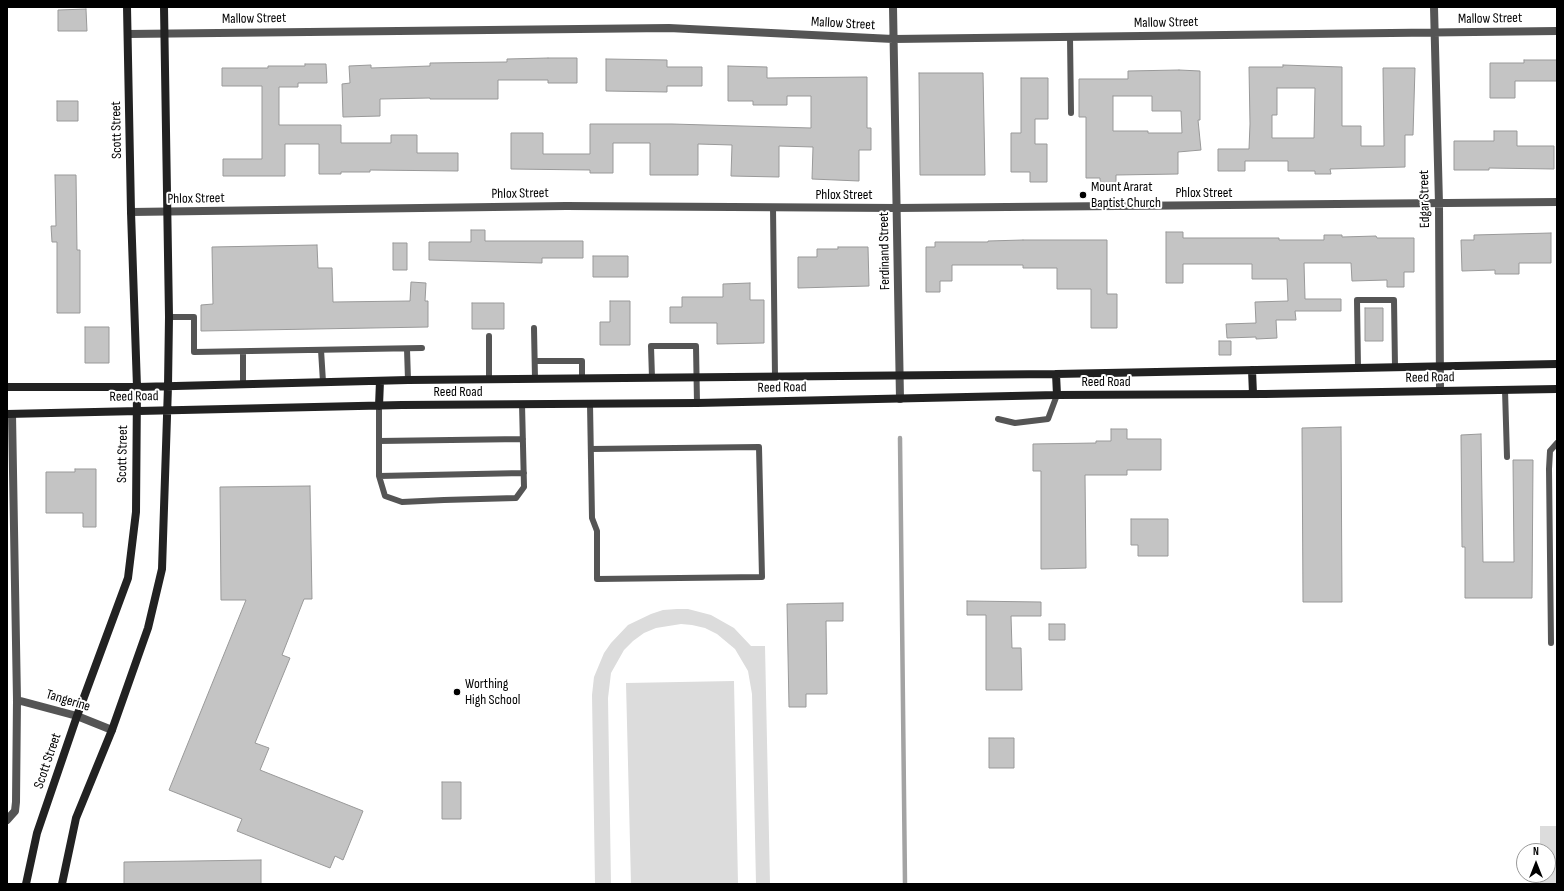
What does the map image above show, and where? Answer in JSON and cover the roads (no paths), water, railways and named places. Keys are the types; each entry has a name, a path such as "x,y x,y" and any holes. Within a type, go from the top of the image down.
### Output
{"street":[{"name":"Scott Street","path":"26,884 37,833 77,716 128,578 136,512 137,387 131,212 127,7"},
{"path":"62,884 76,818 112,730 148,628 162,569 168,410 169,317 164,7"},
{"name":"Ferdinand Street","path":"893,7 900,398"},
{"name":"Edgar Street","path":"1434,7 1439,204 1440,391"},
{"name":"Mallow Street","path":"128,34 669,28 893,39 1557,32"},
{"name":"Phlox Street","path":"131,212 566,206 897,208 1557,202"},
{"name":"Reed Road","path":"7,388 137,387 408,380 1056,374 1557,364"},
{"path":"1252,370 1253,394"},
{"path":"1056,374 1057,395"},
{"path":"379,406 380,381"},
{"name":"Reed Road","path":"10,414 137,410 697,403 1057,395 1253,394 1557,389"},
{"path":"8,819 15,811 16,802 17,700 10,414"},
{"name":"Tangerine","path":"17,700 77,716 112,730"}],"lane":[{"path":"1070,37 1071,113"},
{"path":"773,207 775,377"},
{"path":"1358,368 1357,300 1394,300 1395,367"},
{"path":"169,317 194,317 194,352 422,348"},
{"path":"534,328 535,379"},
{"path":"489,336 489,380"},
{"path":"652,378 651,346 696,346 697,403"},
{"path":"407,349 408,380"},
{"path":"322,350 322,382"},
{"path":"243,352 243,384"},
{"path":"535,361 582,361 582,379"},
{"path":"1505,390 1507,457"},
{"path":"998,419 1015,423 1048,419 1057,395"},
{"path":"379,406 379,476 385,496 402,502 516,498 524,487 522,404"},
{"path":"590,404 592,518 597,536 597,579 762,577 759,447 591,449"},
{"path":"379,441 523,439"},
{"path":"1551,643 1549,469 1550,451 1557,443"},
{"path":"379,476 524,473"}],"waterway":[{"path":"900,438 905,884"}],"place":[{"name":"Mount Ararat Baptist Church","path":"1083,195"},
{"name":"Worthing High School","path":"457,692"}]}
